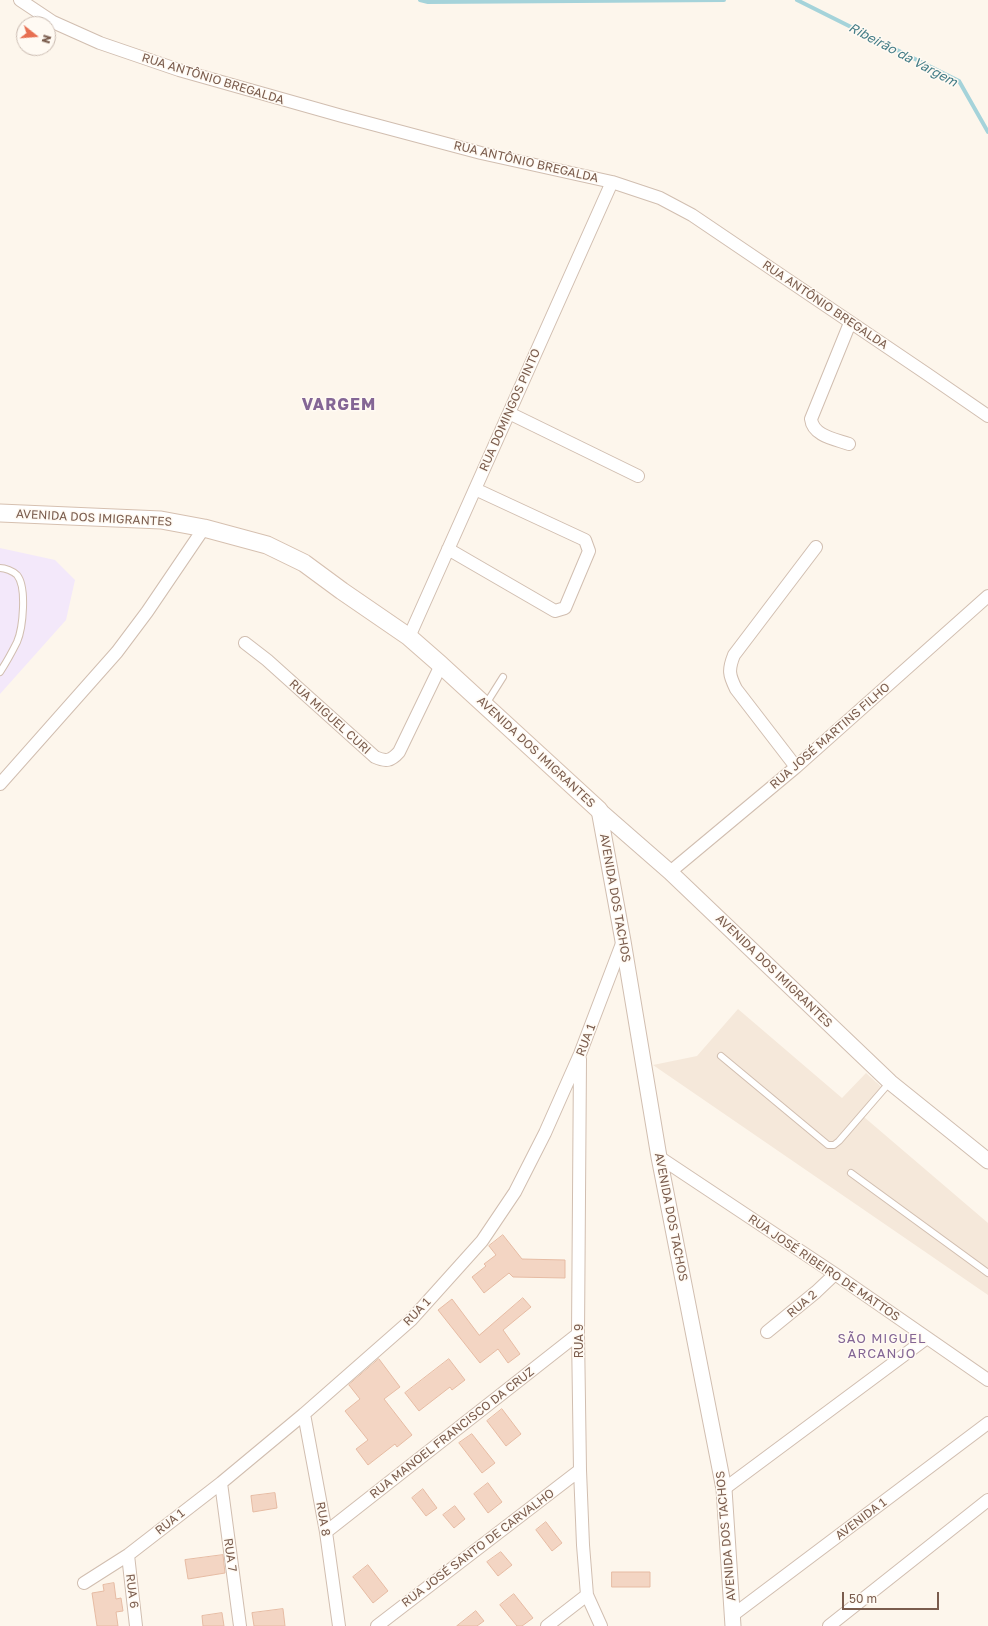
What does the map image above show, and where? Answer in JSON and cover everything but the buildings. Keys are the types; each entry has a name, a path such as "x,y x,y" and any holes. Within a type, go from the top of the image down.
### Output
{"main road":[{"name":"AVENIDA DOS IMIGRANTES","path":"0,513 161,520 204,528 267,545 304,563 409,638 485,705 598,810"}],"street":[{"name":"RUA ANTÔNIO BREGALDA","path":"20,0 53,22 100,43 178,70 481,153 612,182 660,198 692,215 988,416"},
{"name":"RUA DOMINGOS PINTO","path":"409,638 612,182"},
{"path":"849,444 817,432 812,426 811,419 850,323"},
{"path":"509,413 638,476"},
{"path":"448,549 555,611 565,608 589,551 585,540 475,489"},
{"path":"0,784 117,652 147,612 204,528"},
{"path":"796,767 736,689 731,678 729,667 734,655 816,547"},
{"name":"RUA JOSÉ MARTINS FILHO","path":"670,872 796,767 988,596"},
{"name":"RUA MIGUEL CURI","path":"245,643 267,660 375,758 384,761 393,758 399,752 441,665"},
{"name":"AVENIDA DOS IMIGRANTES","path":"598,810 670,872 890,1082 988,1161"},
{"name":"AVENIDA DOS TACHOS","path":"598,810 623,941 659,1157 724,1489 733,1621"},
{"name":"RUA 1","path":"84,1583 128,1556 221,1483 304,1414 410,1320 482,1241 515,1192 545,1133 580,1054 623,941"},
{"name":"RUA 9","path":"580,1054 578,1334 580,1470 587,1595 600,1626"},
{"name":"RUA JOSÉ RIBEIRO DE MATTOS","path":"659,1157 835,1274 988,1380"},
{"name":"RUA 2","path":"767,1332 816,1292 835,1274"},
{"name":"RUA MANOEL FRANCISCO DA CRUZ","path":"326,1532 578,1334"},
{"path":"724,1489 927,1338"},
{"name":"RUA 8","path":"304,1414 326,1532 339,1626"},
{"name":"AVENIDA 1","path":"733,1621 988,1423"},
{"name":"RUA JOSÉ SANTO DE CARVALHO","path":"377,1626 580,1470"},
{"name":"RUA 7","path":"221,1483 240,1626"},
{"path":"829,1626 988,1500"},
{"name":"RUA 6","path":"128,1556 136,1626"},
{"path":"547,1626 587,1595"}],"lane":[{"path":"0,568 5,568 16,574 22,585 22,619 17,641 0,672"},
{"path":"485,705 503,677"},
{"path":"721,1056 828,1145 834,1145 840,1141 890,1082"},
{"path":"851,1173 988,1272"}],"shaded area":[{"path":"0,548 55,560 75,580 66,620 0,694"},
{"path":"738,1009 842,1098 866,1073 886,1091 864,1117 988,1223 988,1295 653,1065 697,1056"}],"waterway":[{"name":"Ribeirão da Vargem","path":"420,0 428,2 724,0"},
{"name":"Ribeirão da Vargem","path":"797,0 959,81 988,132"}],"district":[{"name":"VARGEM","path":"339,405"},
{"name":"SÃO MIGUEL ARCANJO","path":"882,1346"}]}
